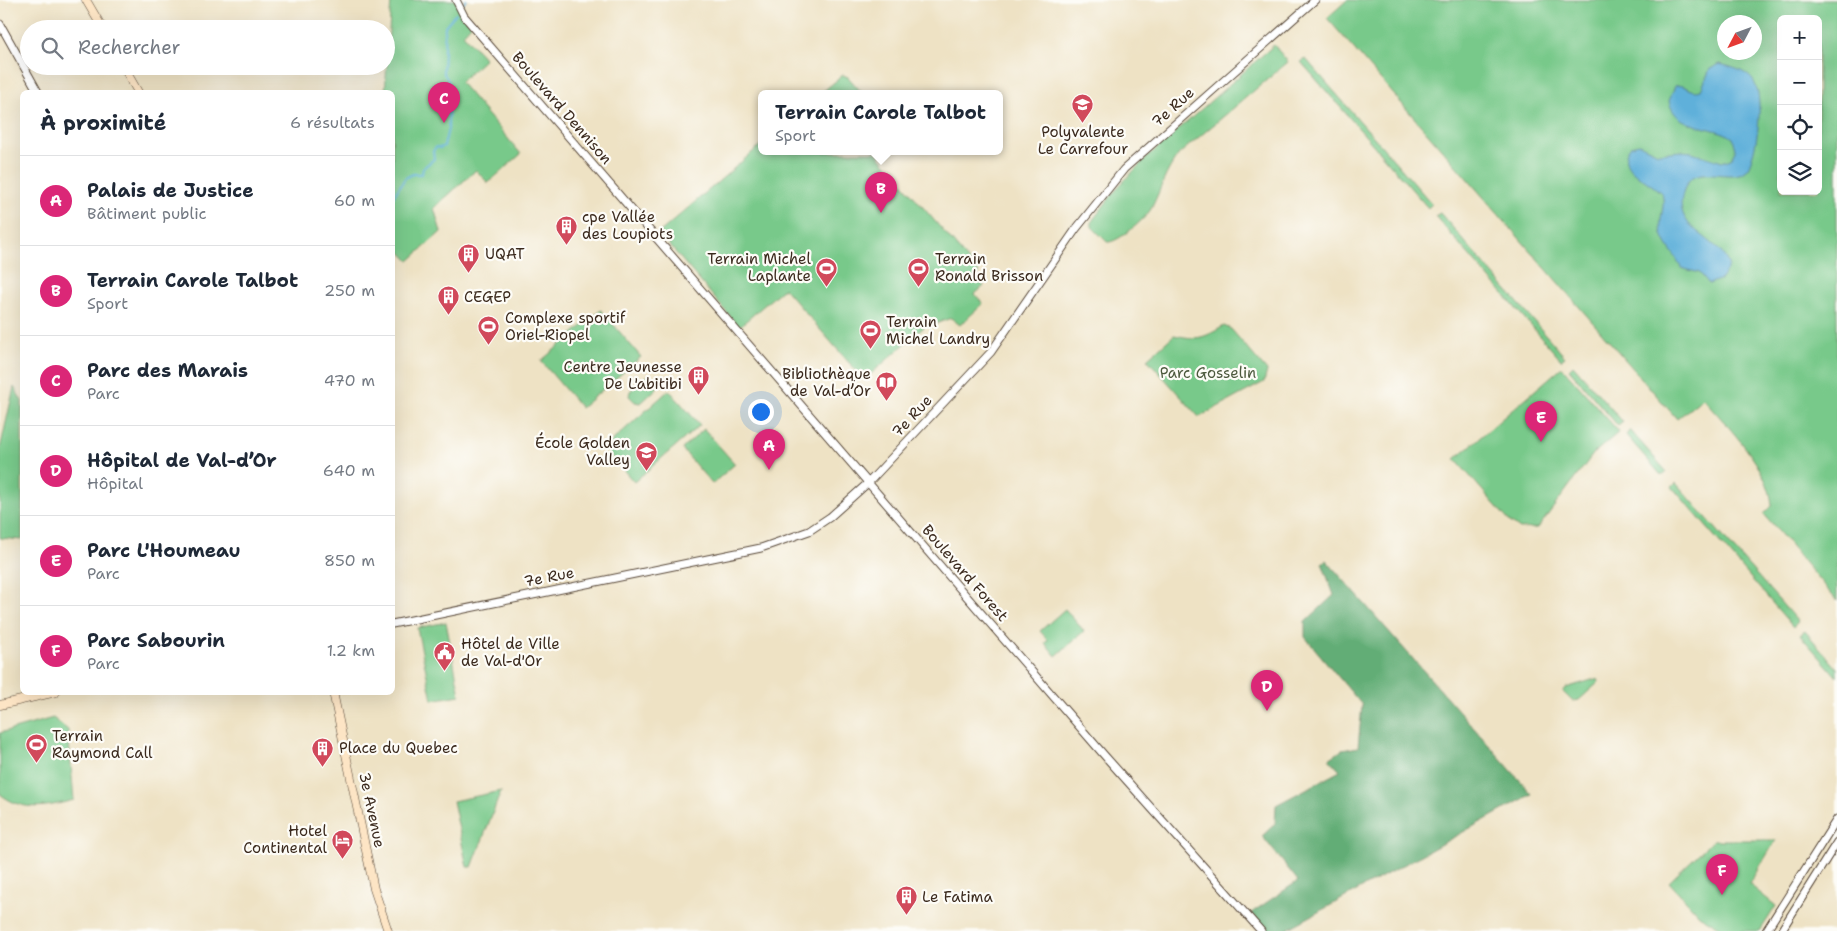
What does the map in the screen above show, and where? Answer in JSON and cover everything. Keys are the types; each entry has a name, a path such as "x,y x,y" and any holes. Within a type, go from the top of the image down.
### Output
{"main road":[{"path":"87,0 98,20"},
{"path":"128,75 137,90"},
{"path":"0,705 43,695"},
{"name":"3e Avenue","path":"334,695 374,889 388,931"}],"street":[{"name":"Boulevard Dennison","path":"456,0 464,16 651,232"},
{"name":"7e Rue","path":"395,623 777,544 818,524 869,482 991,352 1035,291 1076,229 1124,170 1315,0"},
{"path":"0,24 20,60"},
{"path":"28,75 37,90"},
{"name":"Boulevard Forest","path":"651,232 1104,755 1261,931"},
{"path":"1766,931 1837,819"},
{"path":"1781,931 1837,842"}],"green space":[{"path":"391,0 456,0 471,25 463,34 485,59 460,82 521,154 488,183 476,170 434,208 441,232 409,261 395,246 395,90 385,90 386,75 395,75 395,20 390,20"},
{"path":"1347,0 1837,0 1837,601 1764,514 1772,506 1764,477 1746,448 1724,421 1703,398 1677,419 1327,18"},
{"path":"1274,45 1288,62 1179,154 1149,211 1139,223 1125,234 1118,239 1107,242 1092,227 1092,221 1119,186 1145,159"},
{"path":"1306,59 1432,204 1428,208 1301,62"},
{"path":"843,75 848,77 859,90 825,90"},
{"path":"758,147 758,155 879,155 979,273 976,276 984,286 975,294 983,304 960,325 951,318 935,324 931,321 864,380 784,288 739,327 659,233"},
{"path":"1440,213 1565,357 1561,360 1435,216"},
{"path":"601,310 641,357 581,408 541,361"},
{"name":"Parc Gosselin","path":"1224,326 1231,329 1267,371 1264,382 1199,417 1147,359 1174,335 1195,338 1210,334"},
{"path":"1573,365 1623,422 1618,426 1569,369"},
{"path":"1562,367 1619,432 1594,453 1538,528 1520,529 1510,522 1455,459"},
{"path":"647,376 652,376 657,382 657,388 641,403 635,402 629,396 630,391"},
{"path":"14,387 20,398 20,540 0,538 0,449"},
{"path":"669,390 700,425 634,482 604,448"},
{"path":"704,429 735,464 712,484 682,449"},
{"path":"1630,430 1667,472 1664,475 1661,475 1626,435"},
{"path":"1676,483 1798,622 1793,627 1672,487"},
{"path":"1326,560 1532,794 1284,931 1267,931 1251,913 1298,881 1262,836 1275,824 1276,805 1340,771 1329,759 1342,750 1358,747 1362,705 1305,637 1305,622 1334,595 1322,563"},
{"path":"1065,609 1084,631 1056,656 1045,643 1048,640 1040,631"},
{"path":"446,622 460,695 432,700 417,628"},
{"path":"1805,631 1837,668 1837,677 1800,635"},
{"path":"1598,678 1599,682 1579,700 1572,701 1563,692 1566,688"},
{"name":"Terrain Raymond Call","path":"53,718 68,730 74,800 36,807 18,804 9,800 0,794 0,733"},
{"path":"501,791 472,867 467,867 453,801"},
{"path":"1713,840 1776,840 1749,884 1776,906 1760,931 1726,931 1699,915 1669,882"}],"water":[{"path":"1720,64 1741,71 1752,79 1759,98 1759,111 1757,138 1747,170 1740,174 1706,174 1691,178 1686,185 1681,200 1683,212 1688,222 1716,246 1724,256 1729,267 1721,279 1709,284 1700,273 1681,268 1662,234 1662,194 1629,167 1626,161 1626,154 1631,146 1639,144 1658,153 1681,151 1692,152 1722,162 1731,159 1736,149 1733,138 1687,122 1673,111 1669,101 1675,86 1679,85 1694,91 1701,90 1710,69"}],"waterway":[{"path":"463,4 466,0"},
{"path":"395,194 405,178 413,174 422,174 423,168 434,159 433,151 436,147 444,146 448,129 449,82 443,72 445,26 456,13"}],"place":[{"name":"Parc des Marais","path":"444,123"},
{"name":"Polyvalente Le Carrefour","path":"1083,123"},
{"name":"Terrain Carole Talbot","path":"881,213"},
{"name":"cpe Vallée des Loupiots","path":"566,245"},
{"name":"UQAT","path":"469,273"},
{"name":"Terrain Michel Laplante","path":"827,287"},
{"name":"Terrain Ronald Brisson","path":"919,287"},
{"name":"CEGEP","path":"448,316"},
{"name":"Complexe sportif Oriel-Riopel","path":"489,346"},
{"name":"Terrain Michel Landry","path":"870,350"},
{"name":"Centre Jeunesse De L'abitibi","path":"698,395"},
{"name":"Bibliothèque de Val-d’Or","path":"887,402"},
{"name":"Parc L'Houmeau","path":"1541,442"},
{"name":"Palais de Justice","path":"769,470"},
{"name":"École Golden Valley","path":"646,471"},
{"name":"Hôtel de Ville de Val-d'Or","path":"445,672"},
{"name":"Hôpital de Val-d’Or","path":"1267,711"},
{"name":"Terrain Raymond Call","path":"36,764"},
{"name":"Place du Quebec","path":"323,767"},
{"name":"Hotel Continental","path":"343,859"},
{"name":"Parc Sabourin","path":"1722,895"},
{"name":"Le Fatima","path":"906,916"}]}
